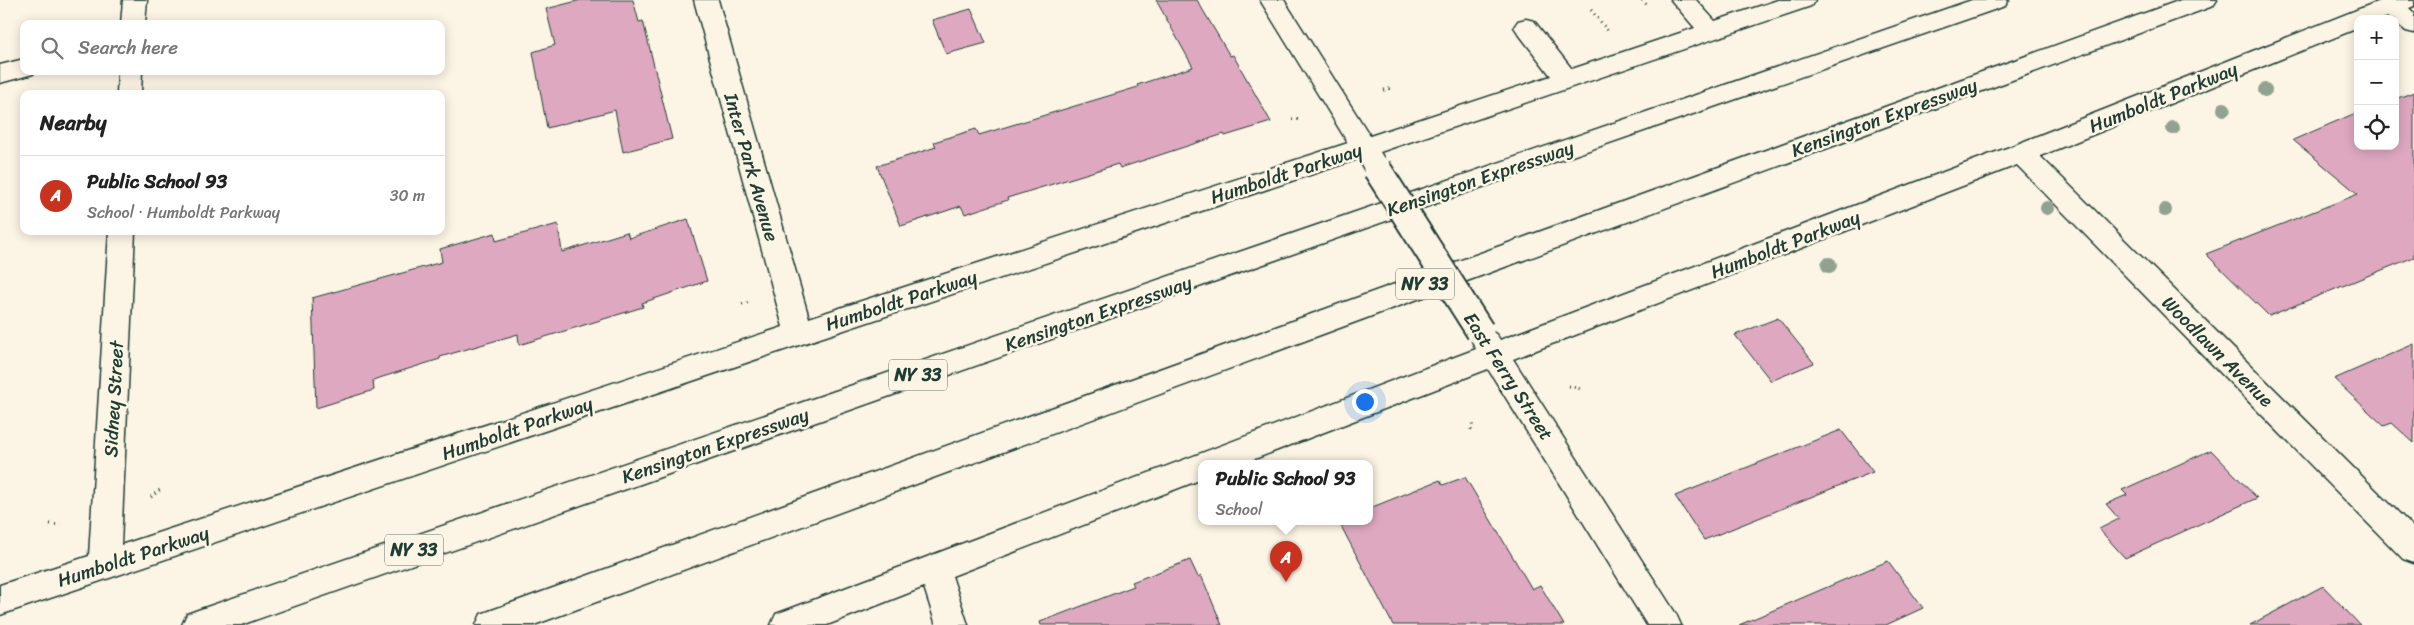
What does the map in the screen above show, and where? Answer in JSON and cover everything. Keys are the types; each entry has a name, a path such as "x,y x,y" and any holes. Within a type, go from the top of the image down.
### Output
{"main road":[{"path":"133,20 135,0"},
{"name":"Inter Park Avenue","path":"706,0 799,333"},
{"name":"East Ferry Street","path":"1272,0 1370,159 1666,625"},
{"path":"1683,0 1711,31"},
{"name":"Humboldt Parkway","path":"0,600 799,333 1370,159 1567,79 1803,0"},
{"name":"Kensington Expressway","path":"198,625 1462,184 1997,0"},
{"name":"Kensington Expressway","path":"492,625 2205,0"},
{"path":"2398,3 2414,25"},
{"name":"Humboldt Parkway","path":"2368,15 2398,3"},
{"name":"Humboldt Parkway","path":"1217,460 1487,343 2021,153 2354,21"},
{"path":"1526,27 1567,79"},
{"path":"0,74 20,69"},
{"path":"129,90 130,75"},
{"name":"Woodlawn Avenue","path":"2021,153 2414,549"},
{"name":"Sidney Street","path":"104,566 122,235"},
{"path":"786,625 1198,468"},
{"path":"934,569 952,625"}],"path":[{"path":"1590,10 1610,33"},
{"path":"1384,90 1391,88"},
{"path":"1292,119 1301,119"},
{"path":"742,304 750,302"},
{"path":"1569,386 1581,390"},
{"path":"1471,430 1473,423"},
{"path":"151,497 162,488"},
{"path":"50,524 60,524"}],"building":[{"path":"581,0 633,0 639,22 643,21 672,139 623,152 615,110 547,128 533,52 555,45 546,9"},
{"path":"1156,0 1197,0 1230,56 1233,55 1271,122 1225,136 1224,134 1120,168 1118,164 1007,198 1008,200 965,214 961,206 901,226 877,166 936,147 934,142 976,129 979,135 1138,87 1137,85 1193,67"},
{"path":"971,9 986,43 946,54 932,20"},
{"path":"2414,92 2414,257 2269,316 2206,254 2358,194 2293,140 2354,114 2354,150 2399,150 2399,98"},
{"path":"688,219 707,281 642,303 643,307 519,345 518,334 440,357 440,359 373,380 374,390 316,408 312,298 442,262 440,249 495,233 496,241 558,224 562,252 627,232 629,238"},
{"path":"1778,318 1814,363 1771,381 1735,335"},
{"path":"2414,344 2414,443 2392,423 2384,426 2334,379"},
{"path":"1841,430 1873,472 1704,540 1675,496"},
{"path":"2211,450 2257,498 2125,558 2099,529 2119,519 2106,504 2127,495 2122,490"},
{"path":"1465,477 1532,589 1540,585 1564,625 1393,625 1341,526 1373,525 1373,507 1440,480 1443,485"},
{"path":"1190,560 1198,577 1201,575 1222,625 1041,625 1040,622 1134,586 1132,582"},
{"path":"1888,561 1923,608 1886,625 1739,625"},
{"path":"2323,586 2360,625 2250,625"}],"place":[{"name":"Public School 93","path":"1286,582"}]}
